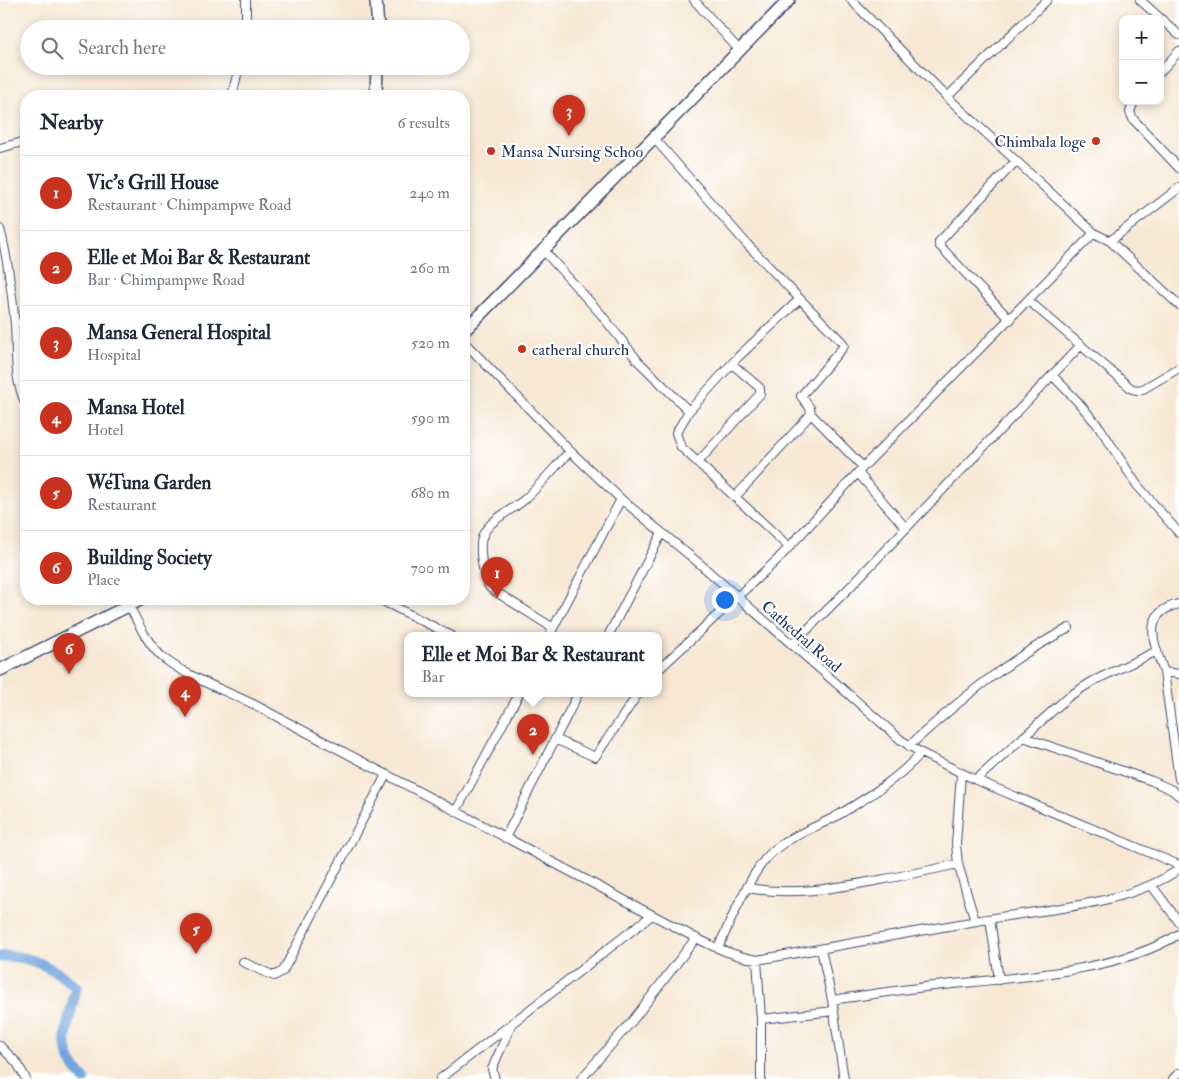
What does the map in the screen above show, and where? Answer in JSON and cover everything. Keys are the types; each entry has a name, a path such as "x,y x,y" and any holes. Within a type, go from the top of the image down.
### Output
{"main road":[{"path":"376,0 377,20"},
{"path":"470,325 789,0"},
{"path":"376,90 377,75"},
{"path":"0,670 122,605"}],"street":[{"path":"246,0 246,20"},
{"path":"694,0 740,51"},
{"path":"851,0 947,97 1094,233 1110,241 1179,305"},
{"path":"947,97 1047,0"},
{"path":"1140,0 1179,35"},
{"path":"1164,68 1179,52"},
{"path":"233,90 237,75"},
{"path":"1133,105 1130,112 1133,120 1179,168"},
{"path":"654,138 746,243 842,342 844,346 801,394 810,408 811,414 861,470 905,527"},
{"path":"0,148 20,143"},
{"path":"1010,320 939,245 939,242 1016,161"},
{"path":"1110,241 1179,188"},
{"path":"0,229 14,324 16,372 20,387"},
{"path":"662,666 738,597 789,547 861,470 1094,233"},
{"path":"544,251 600,313 638,361 689,411"},
{"path":"789,547 736,496 681,448 676,436 689,411 732,364 800,299"},
{"path":"1029,301 1132,389 1138,390 1179,368"},
{"path":"14,324 20,323"},
{"path":"792,645 1081,345"},
{"name":"Cathedral Road","path":"470,348 570,451 621,499 738,597 910,746 961,774 1179,867"},
{"path":"698,462 760,394 760,388 732,364"},
{"path":"1053,376 1100,428 1137,485 1179,533"},
{"path":"736,496 811,414"},
{"path":"553,628 490,588 485,581 481,542 484,533 494,522 524,500 570,451"},
{"path":"551,632 621,499"},
{"path":"610,632 662,533"},
{"path":"1179,604 1166,610 1154,621 1152,631 1164,672 1179,779"},
{"path":"130,605 155,649 165,660 696,938 730,954 757,960 990,918 1065,909 1152,886 1179,867"},
{"path":"392,605 444,632"},
{"path":"910,746 999,670 1036,645 1069,628"},
{"path":"976,780 1068,697 1093,681 1157,651"},
{"path":"1164,672 1179,674"},
{"path":"456,811 516,697"},
{"path":"505,838 576,697"},
{"path":"555,739 595,757 636,697"},
{"path":"1023,737 1152,781 1172,790 1179,796"},
{"path":"718,948 758,869 771,853 783,844 835,816 892,780 921,753"},
{"path":"961,774 956,844 958,864 975,921"},
{"path":"243,962 268,975 274,976 283,971 386,775"},
{"path":"748,888 784,892 819,891 920,874 958,864"},
{"path":"1152,886 1179,922"},
{"path":"440,1079 513,1020 652,915"},
{"path":"990,918 999,980"},
{"path":"832,1000 999,980 1132,956 1161,946 1179,934"},
{"path":"581,1079 633,1020 696,938"},
{"path":"821,949 834,1011 844,1079"},
{"path":"757,960 761,1019 761,1079"},
{"path":"761,1019 834,1011"},
{"path":"494,1079 492,1069 513,1020"},
{"path":"0,1046 18,1063 26,1079"},
{"path":"1173,1079 1179,1073"}],"waterway":[{"path":"0,957 10,956 31,960 59,974 76,987 67,1027 66,1048 74,1067 84,1079"}],"place":[{"name":"Mansa General Hospital","path":"569,136"},
{"name":"Chimbala loge","path":"1096,141"},
{"name":"Mansa Nursing Schoo","path":"491,151"},
{"name":"catheral church","path":"522,349"},
{"name":"Vic's Grill House","path":"497,598"},
{"name":"Building Society","path":"69,674"},
{"name":"Mansa Hotel","path":"185,717"},
{"name":"Elle et Moi Bar & Restaurant","path":"533,755"},
{"name":"WeTuna Garden","path":"196,954"}]}
